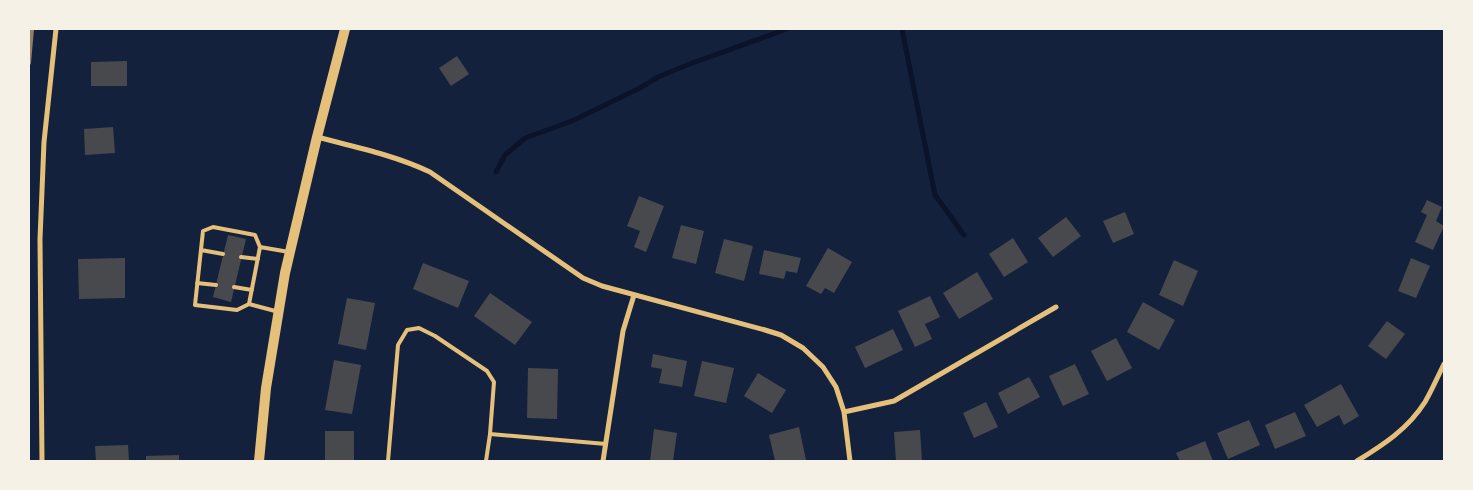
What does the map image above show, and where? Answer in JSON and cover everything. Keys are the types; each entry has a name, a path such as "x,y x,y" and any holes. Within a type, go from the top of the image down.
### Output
{"main road":[{"path":"259,461 266,388 290,252 345,29"}],"street":[{"path":"42,461 40,239 44,142 56,29"},
{"path":"317,137 387,155 430,172 583,278 602,286 765,330 793,341 813,356 831,377 839,393 844,412 850,461"},
{"path":"603,461 623,332 634,295"},
{"path":"844,412 894,401 1056,307"},
{"path":"1357,461 1386,443 1411,420 1425,402 1444,364"}],"lane":[{"path":"249,304 260,247 255,235 214,228 203,231 195,305 237,310 249,304 279,312"},
{"path":"260,247 290,252"},
{"path":"201,250 223,254"},
{"path":"242,257 258,259"},
{"path":"197,283 216,285"},
{"path":"234,287 252,290"},
{"path":"388,461 398,345 407,330 419,328 435,336 487,371 494,382 486,461"},
{"path":"490,434 606,444"}],"building":[{"path":"457,56 469,74 451,86 439,68"},
{"path":"127,61 127,86 91,86 91,62"},
{"path":"113,127 115,153 85,155 84,129"},
{"path":"639,196 664,206 646,252 634,247 640,231 627,226"},
{"path":"1427,200 1442,207 1436,221 1444,226 1433,250 1415,242 1427,215 1421,212"},
{"path":"1125,212 1134,234 1113,243 1103,221"},
{"path":"1066,217 1081,236 1053,257 1038,238"},
{"path":"681,225 704,231 696,264 672,258"},
{"path":"228,235 246,239 231,302 213,297"},
{"path":"1013,238 1028,262 1004,277 989,254"},
{"path":"724,239 753,246 744,281 715,273"},
{"path":"828,248 852,262 834,293 825,288 821,294 806,286"},
{"path":"764,250 801,258 797,273 786,271 784,279 759,274"},
{"path":"125,258 125,298 79,299 78,259"},
{"path":"1411,258 1430,266 1416,298 1398,291"},
{"path":"1174,260 1198,271 1183,306 1159,295"},
{"path":"423,263 469,281 458,308 413,289"},
{"path":"977,272 993,299 959,319 943,293"},
{"path":"490,293 532,322 515,345 474,316"},
{"path":"930,296 940,317 925,324 932,339 915,347 898,311"},
{"path":"347,298 375,303 366,350 338,344"},
{"path":"1143,302 1175,320 1159,350 1127,332"},
{"path":"1387,321 1405,334 1386,359 1368,346"},
{"path":"893,329 903,350 865,368 855,347"},
{"path":"1116,338 1132,368 1107,381 1091,351"},
{"path":"653,354 687,361 682,387 659,383 662,369 651,367"},
{"path":"334,360 361,365 352,414 325,410"},
{"path":"702,361 734,368 726,403 694,396"},
{"path":"1075,364 1089,394 1063,406 1049,376"},
{"path":"528,368 558,369 557,419 527,418"},
{"path":"758,373 786,390 772,413 744,396"},
{"path":"1029,377 1040,397 1008,414 998,393"},
{"path":"1341,384 1359,416 1344,425 1339,415 1317,427 1304,405"},
{"path":"986,402 998,427 974,438 963,413"},
{"path":"1295,412 1306,436 1275,449 1265,425"},
{"path":"1249,420 1260,445 1228,459 1217,433"},
{"path":"799,427 806,460 775,461 769,435"},
{"path":"654,429 677,433 673,461 650,461"},
{"path":"920,430 922,461 896,461 894,432"},
{"path":"325,431 354,431 354,461 325,461"},
{"path":"1205,441 1213,461 1180,461 1176,453"},
{"path":"128,445 129,461 96,461 95,446"},
{"path":"179,455 179,461 146,461 146,456"}],"waterway":[{"path":"496,172 505,155 525,138 572,121 640,88 658,77 787,29"},
{"path":"902,29 935,195 964,235"}],"railway":[{"path":"29,63 32,29"}]}
